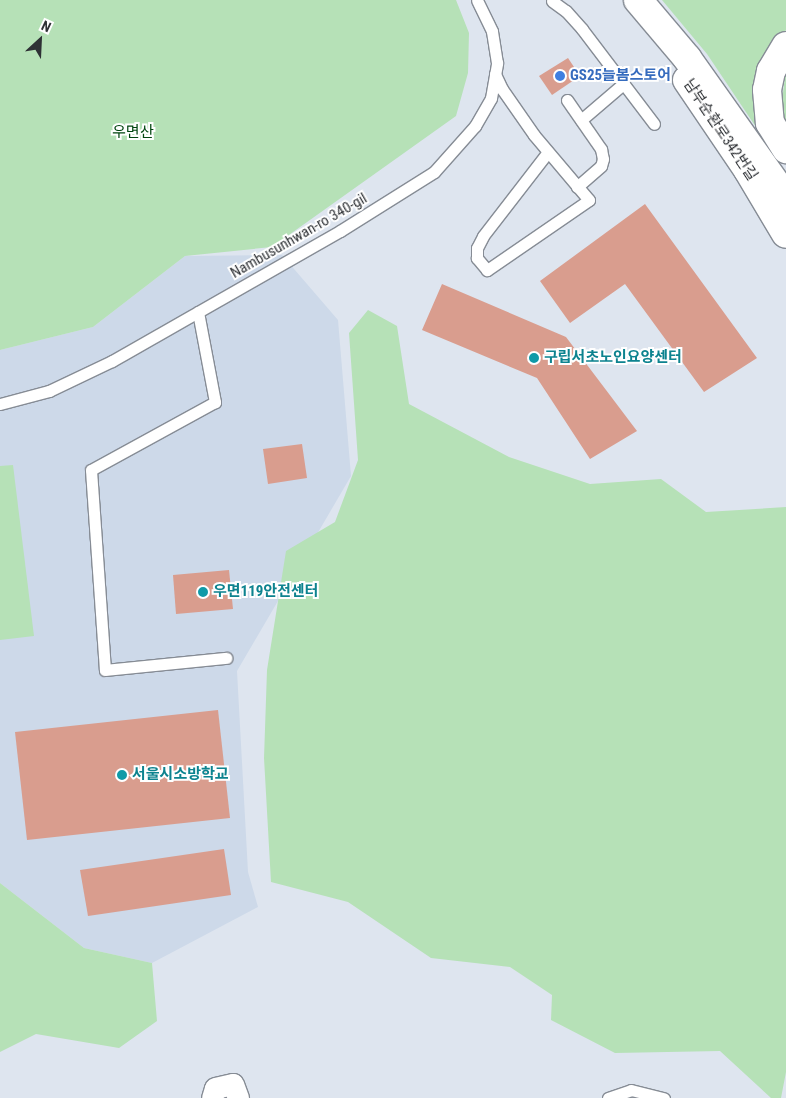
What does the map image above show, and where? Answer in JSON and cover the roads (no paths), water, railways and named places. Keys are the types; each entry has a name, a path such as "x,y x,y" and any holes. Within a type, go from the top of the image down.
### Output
{"main road":[{"path":"638,0 687,58 786,198"},
{"name":"남부순환로342번길","path":"638,0 678,68 748,170 786,234"},
{"path":"786,46 771,72 767,100 770,123 786,149"}],"street":[{"path":"212,1098 215,1088 233,1084 238,1098"}],"lane":[{"name":"Nambusunhwan-ro 340-gil","path":"0,404 49,391 112,361 340,231 434,172 475,126 490,98 497,64 492,31 477,0"},
{"path":"552,1 566,11 582,29 654,124"},
{"path":"495,74 517,112 589,200 487,270 477,258 477,248 483,236 548,152"},
{"path":"581,120 623,84"},
{"path":"567,100 601,149 603,159 601,166 577,187"},
{"path":"198,312 215,402 91,470 105,670 226,658"},
{"path":"608,1098 630,1090 664,1098"}],"place":[{"name":"GS25늘봄스토어","path":"560,76"},
{"name":"구립서초노인요양센터","path":"534,358"},
{"name":"우면119안전센터","path":"203,592"},
{"name":"서울시소방학교","path":"122,775"}],"park label":[{"name":"우면산","path":"133,133"}]}
